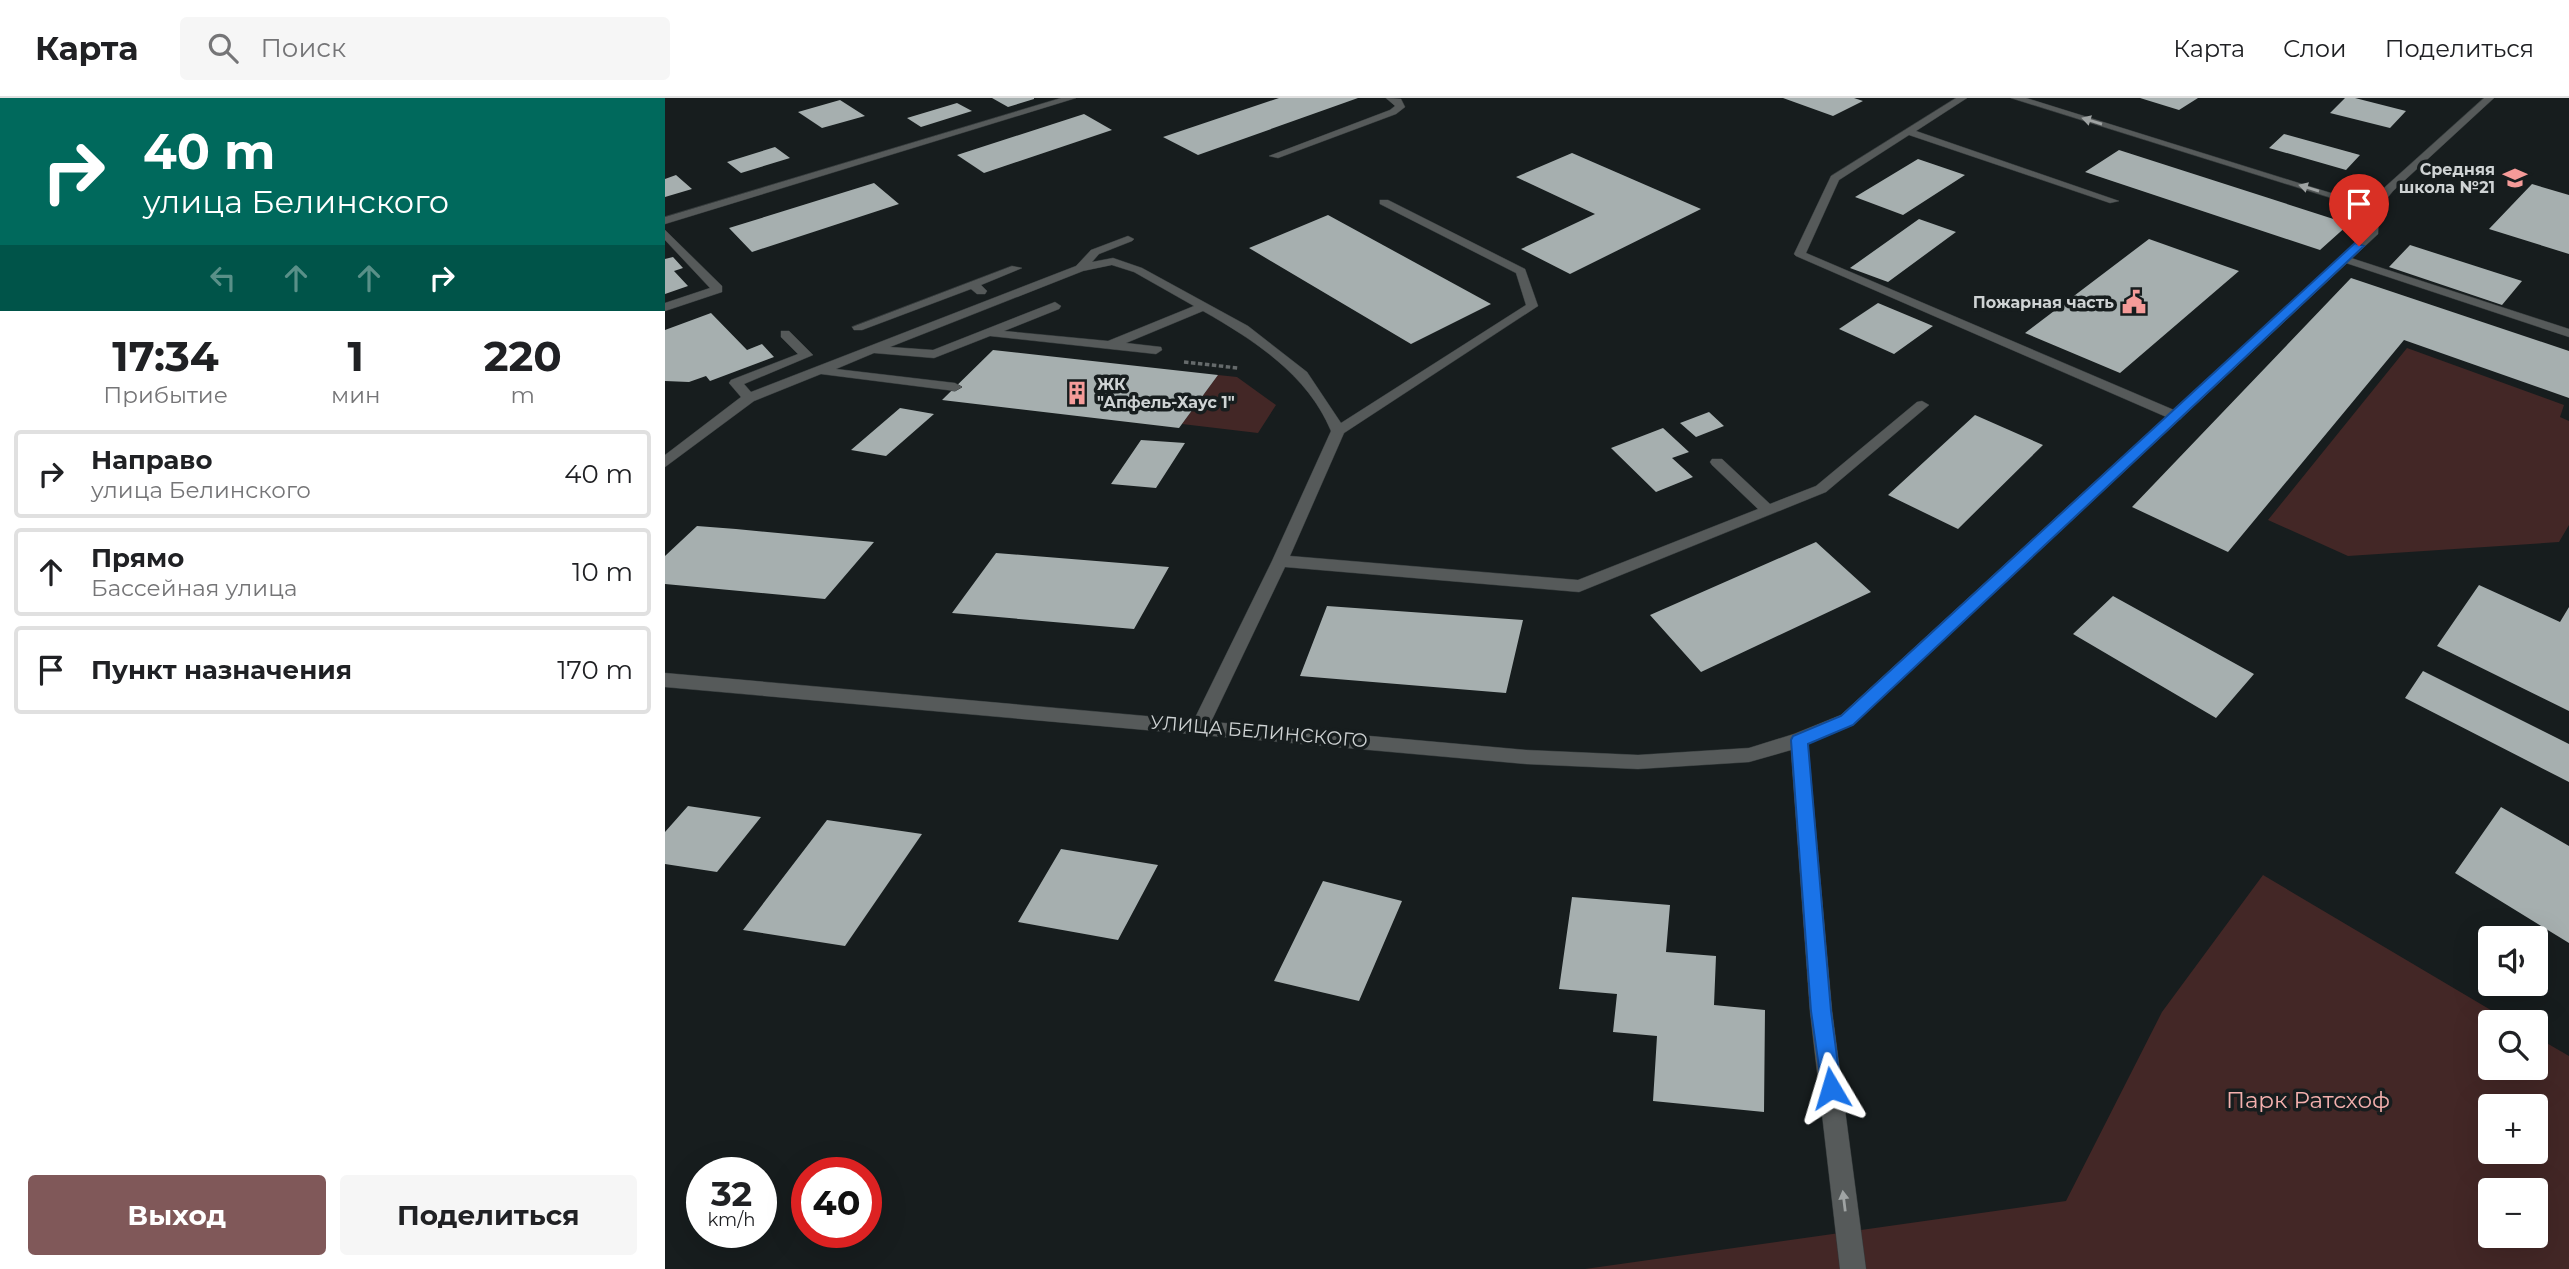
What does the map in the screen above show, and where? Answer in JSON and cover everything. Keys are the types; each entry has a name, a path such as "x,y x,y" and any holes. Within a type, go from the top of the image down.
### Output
{"street":[{"path":"665,221 1070,98"},
{"path":"1274,156 1394,112 1400,107 1398,101 1391,98"},
{"path":"1962,98 1835,178 1800,254 2176,416 2374,232 2374,208 2389,189 2489,98"},
{"path":"2016,98 2374,208"},
{"path":"1909,132 2114,201"},
{"path":"1200,726 1280,561 1338,431 1532,306 1521,271 1384,202"},
{"path":"665,233 718,289 665,307"},
{"path":"1080,268 1095,252 1128,239"},
{"path":"2344,259 2569,333"},
{"path":"665,463 695,437 749,398 1080,268 1113,261 1138,270 1244,329 1302,375 1331,414 1338,431"},
{"path":"858,327 1016,268"},
{"path":"973,284 995,301"},
{"path":"872,350 934,354 1055,306"},
{"path":"1109,345 1203,307"},
{"path":"989,332 1156,350"},
{"path":"749,398 736,383 807,355 785,334"},
{"path":"819,371 955,387"},
{"path":"1280,561 1579,586 1821,489 1922,405"},
{"name":"УЛИЦА БЕЛИНСКОГО","path":"665,680 1527,757 1638,762 1749,755 1799,740 1847,720 2176,416"},
{"path":"1717,462 1768,510"},
{"path":"1799,740 1821,1011 1853,1269"}],"path":[{"path":"1156,350 1149,358 1302,375"}],"green space":[{"path":"2407,348 2564,405 2560,417 2569,421 2569,525 2559,542 2348,556 2268,520"},
{"path":"1218,375 1237,377 1276,405 1258,433 1182,424"},
{"name":"Парк Ратсхоф","path":"2263,875 2491,1010 2478,1010 2478,1080 2548,1080 2548,1044 2569,1056 2569,1269 1585,1269 2066,1201 2162,1012"}],"building":[{"path":"992,98 1034,98 1034,99 1008,107"},
{"path":"1279,98 1358,98 1198,155 1163,137"},
{"path":"1783,98 1854,98 1863,101 1833,116"},
{"path":"2140,98 2198,98 2179,110"},
{"path":"2345,98 2406,111 2390,128 2330,113"},
{"path":"840,100 865,116 822,128 798,112"},
{"path":"957,103 972,111 921,127 907,118"},
{"path":"1084,114 1112,130 984,173 957,155"},
{"path":"2284,134 2360,155 2346,170 2269,148"},
{"path":"775,147 790,158 741,173 727,162"},
{"path":"2119,150 2349,224 2320,250 2085,172"},
{"path":"1572,153 1701,209 1570,274 1521,249 1595,214 1516,177"},
{"path":"1918,159 1965,175 1903,215 1855,197"},
{"path":"676,175 692,189 665,197 665,179"},
{"path":"874,183 899,204 752,252 729,228"},
{"path":"2532,184 2569,195 2569,254 2489,229"},
{"path":"1328,215 1491,304 1411,344 1249,248"},
{"path":"1919,219 1956,232 1888,282 1850,268"},
{"name":"Пожарная часть","path":"2149,239 2239,271 2120,373 2025,333"},
{"path":"2410,245 2522,281 2502,305 2389,267"},
{"path":"673,257 683,268 674,271 688,286 665,294 665,259"},
{"path":"2351,278 2569,351 2569,398 2404,340 2228,552 2132,507"},
{"path":"1878,303 1933,326 1894,354 1839,329"},
{"path":"711,313 747,350 762,344 774,357 710,381 706,376 689,382 665,381 665,330"},
{"name":"ЖК \"Апфель-Хаус 1\"","path":"993,350 1218,375 1179,428 942,400"},
{"path":"900,408 934,414 886,456 851,450"},
{"path":"1709,412 1724,426 1696,437 1680,423"},
{"path":"1975,415 2043,445 1958,529 1888,495"},
{"path":"1663,428 1689,452 1672,458 1693,477 1656,492 1611,448"},
{"path":"1141,440 1185,443 1156,488 1111,484"},
{"path":"697,526 874,542 825,599 665,584 665,556"},
{"path":"1816,542 1871,592 1701,672 1650,615"},
{"path":"996,553 1169,567 1134,629 952,613"},
{"path":"2479,585 2560,622 2569,607 2569,711 2437,646"},
{"path":"2113,596 2254,674 2216,718 2073,634"},
{"path":"1327,606 1523,620 1506,693 1300,676"},
{"path":"2423,671 2569,744 2569,782 2405,698"},
{"path":"688,806 761,817 717,872 665,864 665,832"},
{"path":"2501,807 2569,846 2569,943 2548,930 2548,926 2541,926 2455,873"},
{"path":"827,820 922,834 845,946 743,930"},
{"path":"1061,849 1158,865 1118,940 1018,922"},
{"path":"1323,881 1402,901 1359,1001 1274,981"},
{"path":"1572,897 1670,905 1666,952 1716,956 1714,1005 1765,1010 1764,1112 1653,1101 1657,1036 1613,1032 1617,994 1559,989"}],"place":[{"name":"Средняя школа №21","path":"2515,178"},
{"name":"Пожарная часть","path":"2134,302"},
{"name":"ЖК \"Апфель-Хаус 1\"","path":"1077,393"}],"route":[{"path":"1831,1088 1821,1011 1799,740 1847,720 2359,246"}]}
